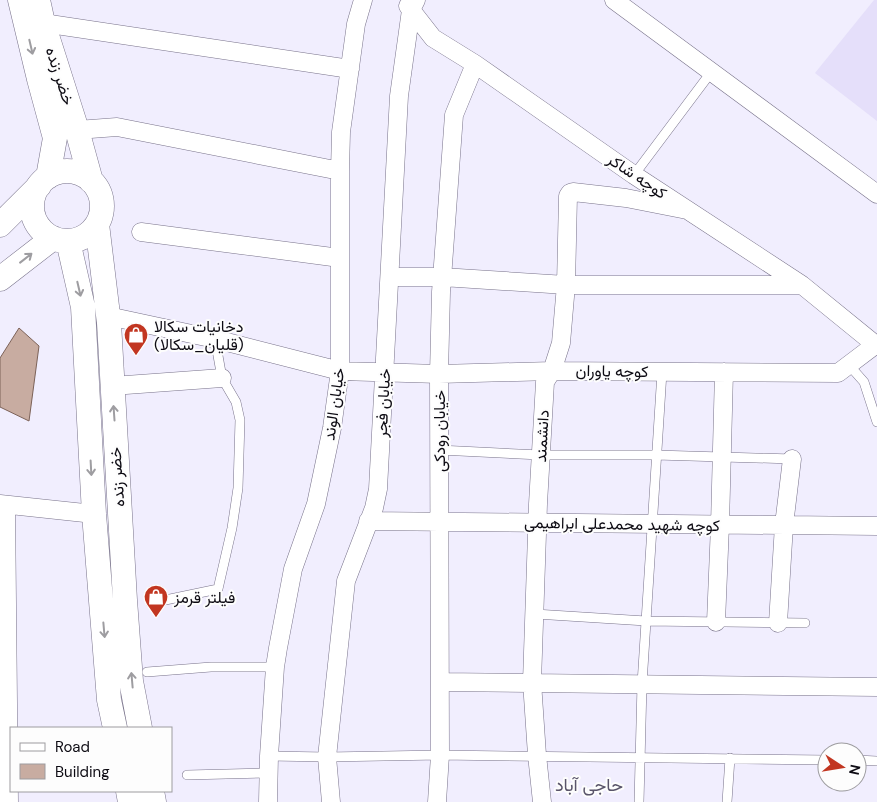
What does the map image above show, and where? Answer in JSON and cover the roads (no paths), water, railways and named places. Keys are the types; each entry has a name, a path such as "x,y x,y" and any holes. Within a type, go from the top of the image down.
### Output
{"street":[{"name":"خضر زنده","path":"20,0 55,138 44,181"},
{"name":"خضر زنده","path":"38,0 43,23 92,181"},
{"name":"خیابان الوند","path":"268,802 275,666 278,648 293,569 316,504 332,428 340,371 341,132 356,24 363,0"},
{"path":"614,0 877,194"},
{"name":"کوچه شاکر","path":"410,3 433,38 475,64 634,175 802,285 876,346"},
{"name":"خیابان فجر","path":"330,802 327,757 346,581 374,508 378,489 399,96 410,3"},
{"path":"43,23 350,69"},
{"name":"خیابان رودکی","path":"437,802 440,755 439,374 442,277 454,115 475,64"},
{"path":"77,130 117,127 340,171"},
{"path":"0,225 44,181 59,172 71,172 82,175 92,181 102,202 101,214 97,224 89,234 79,239 60,240 0,278"},
{"path":"44,181 35,194 33,204 34,215 44,232 60,240"},
{"name":"دانشمند","path":"542,802 532,682 534,614 545,382 552,371 562,343 566,285 568,196 573,192 626,198 687,210"},
{"name":"خضر زنده","path":"97,224 108,316 131,681 140,727"},
{"path":"141,232 340,258"},
{"name":"خضر زنده","path":"60,240 83,307 94,514 110,700 115,727"},
{"path":"390,277 442,277 566,285 802,285"},
{"name":"کوچه یاوران","path":"108,316 215,339 340,371 439,374 552,371 838,373 876,346"},
{"path":"716,622 724,372"},
{"path":"112,386 222,378"},
{"path":"778,623 784,526 792,459"},
{"path":"9,802 3,504 94,514"},
{"name":"کوچه شهید محمدعلی ابراهیمی","path":"368,521 877,526"},
{"path":"440,682 877,686"}],"lane":[{"path":"634,175 712,71"},
{"path":"151,603 218,590 232,528 238,488 240,420 236,402 222,378 215,339"},
{"path":"849,365 864,382 877,422"},
{"path":"640,802 642,684 662,372"},
{"path":"439,450 541,455 656,455 792,459"},
{"path":"534,614 646,621 805,623"},
{"path":"147,672 212,667 275,666"},
{"path":"187,775 327,757 440,755 817,760"},
{"path":"727,802 730,758"}],"place":[{"name":"دخانیات سکالا (قلیان_سکالا)","path":"136,356"},
{"name":"فیلتر قرمز","path":"156,618"}],"district":[{"name":"حاجی آباد","path":"589,785"}]}
